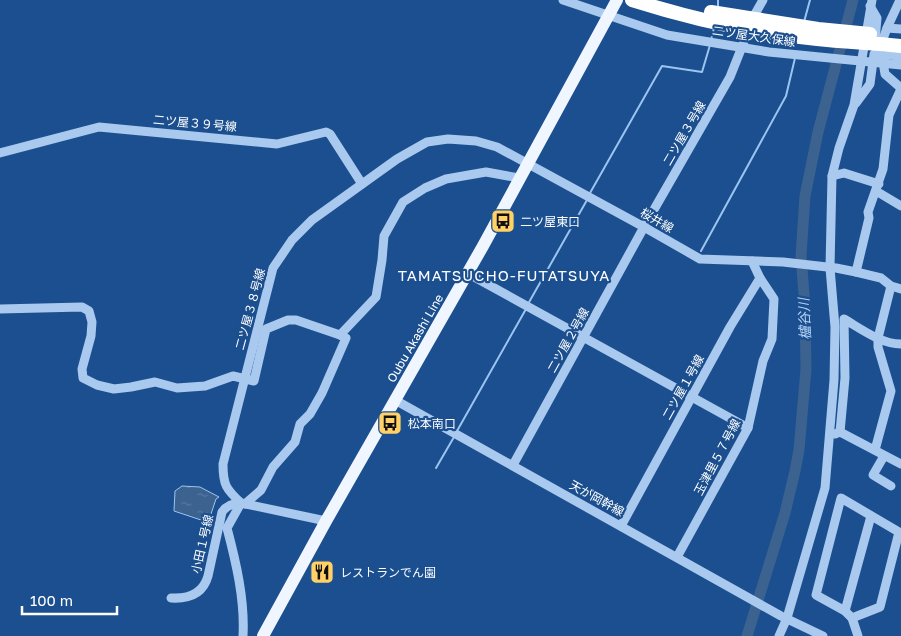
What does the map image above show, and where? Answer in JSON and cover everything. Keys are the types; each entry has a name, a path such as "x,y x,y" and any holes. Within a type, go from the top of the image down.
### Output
{"highway":[{"path":"632,0 671,12 818,29 901,36"},
{"path":"662,0 760,31 815,39 901,46"}],"main road":[{"name":"Oubu Akashi Line","path":"264,636 326,521 520,178 617,0"}],"street":[{"name":"二ツ屋大久保線","path":"563,0 667,35 741,49 901,65"},
{"name":"二ツ屋３号線","path":"644,227 730,77 755,14 763,0"},
{"path":"854,105 870,84 887,28 900,0"},
{"path":"856,272 869,218 868,212 883,169 889,116 901,88 885,74 879,53 877,18 871,3"},
{"path":"779,636 825,488 830,435 835,327 828,268 832,176 839,148 854,105 871,3"},
{"path":"887,28 901,29"},
{"path":"879,53 901,57"},
{"name":"二ツ屋３９号線","path":"0,153 99,127 277,144 326,132 330,134 362,184"},
{"name":"二ツ屋３８号線","path":"243,504 228,491 223,480 223,464 273,268 292,240 312,220 398,159 427,142 448,139 476,141 497,147 528,163"},
{"name":"桜井線","path":"528,163 700,259 783,262 856,272 880,278 891,286 901,289"},
{"path":"340,336 376,296 384,236 404,202 425,188 446,179 486,172 520,178"},
{"path":"832,176 844,173 877,187 901,206"},
{"name":"二ツ屋２号線","path":"512,466 644,227"},
{"path":"752,261 760,278"},
{"path":"467,272 748,428"},
{"name":"二ツ屋１号線","path":"621,526 730,327 760,278"},
{"name":"玉津里５７号線","path":"677,557 748,428 763,361 772,339 774,299 760,278"},
{"path":"875,450 891,391 878,347 878,338 891,286"},
{"path":"0,309 82,307 89,311 92,322 92,336 82,370 83,378 97,385 114,388 156,382 177,388 205,386 233,376 254,381 266,329 288,320 296,320 346,338 322,393 310,414 300,424 294,442 273,467 261,490 243,504 227,528 236,565 244,623 243,636"},
{"path":"840,432 845,378 844,320 878,338 894,344 901,344"},
{"name":"天が岡幹線","path":"395,400 784,617 807,632 823,636"},
{"path":"830,435 840,432 901,464"},
{"path":"884,456 873,475 891,486"},
{"path":"848,615 880,607 900,532 841,498 816,595 848,615 858,636"},
{"name":"小田１号線","path":"171,598 194,596 206,581 222,512 233,503 243,504"},
{"path":"243,504 326,521"},
{"path":"848,615 871,516"}],"water":[{"path":"182,486 200,487 219,497 216,499 210,517 207,519 200,517 207,522 174,511 175,491"}],"waterway":[{"path":"718,0 718,9"},
{"path":"804,22 810,0"},
{"name":"櫨谷川","path":"747,636 785,513 799,450 806,369 805,307 801,256 805,196 818,132 853,0"},
{"path":"711,40 714,28"},
{"path":"590,193 662,66 702,72 710,45"},
{"path":"701,251 786,96 795,58"},
{"path":"528,304 587,200"},
{"path":"457,431 526,309"},
{"path":"436,468 454,437"}],"place":[{"name":"二ツ屋東口","path":"503,221"},
{"name":"松本南口","path":"390,423"},
{"name":"レストランでん園","path":"322,572"}],"district":[{"name":"TAMATSUCHO-FUTATSUYA","path":"504,275"}]}
